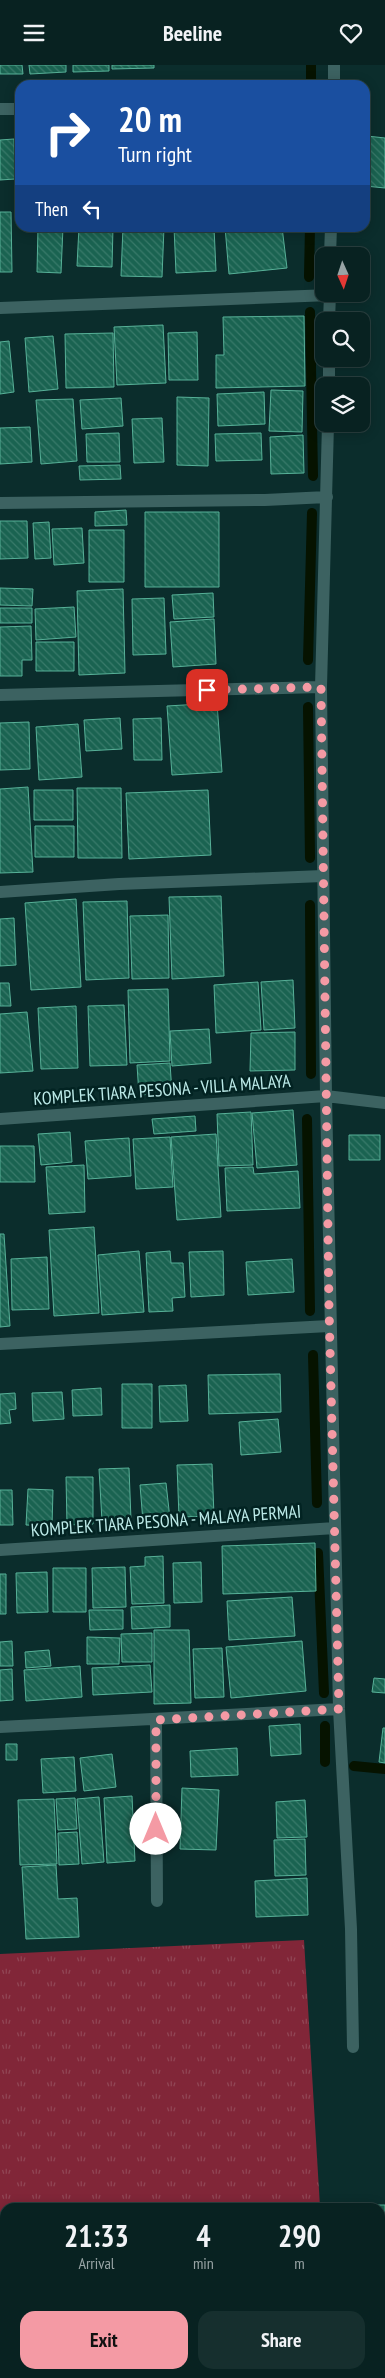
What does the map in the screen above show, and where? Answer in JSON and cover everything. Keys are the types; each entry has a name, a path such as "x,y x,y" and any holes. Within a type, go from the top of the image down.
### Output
{"street":[{"path":"334,65 334,80"},
{"path":"0,109 15,109"},
{"path":"330,247 331,232"},
{"path":"0,308 315,295"},
{"path":"328,432 328,497 321,687 329,1326 339,1709 351,1929 354,2047"},
{"path":"0,503 265,500 328,497"},
{"path":"0,695 321,687"},
{"path":"0,892 129,884 323,876"},
{"name":"KOMPLEK TIARA PESONA - VILLA MALAYA","path":"0,1119 326,1096 385,1103"},
{"path":"0,1344 329,1326"},
{"name":"KOMPLEK TIARA PESONA - MALAYA PERMAI","path":"0,1550 335,1527"},
{"path":"0,1727 339,1709"},
{"path":"156,1720 157,1901"}],"green space":[{"path":"304,1940 320,2203 0,2203 0,1954"}],"building":[{"path":"0,65 22,65 23,74 0,74"},
{"path":"29,65 66,65 66,72 30,74"},
{"path":"73,65 109,65 109,71 73,72"},
{"path":"112,65 154,65 154,68 112,69"},
{"path":"370,136 385,138 385,188 370,186"},
{"path":"14,139 15,179 0,180 0,140"},
{"path":"0,212 11,212 12,272 0,272"},
{"path":"38,232 63,232 61,273 37,272"},
{"path":"79,232 113,232 112,267 77,266"},
{"path":"123,232 164,232 162,277 121,276"},
{"path":"174,232 214,232 216,271 176,273"},
{"path":"225,232 283,232 287,268 229,274"},
{"path":"304,316 305,386 216,388 216,355 224,355 223,317"},
{"path":"163,325 166,383 117,385 114,327"},
{"path":"197,332 198,380 169,380 168,333"},
{"path":"113,333 114,387 66,388 65,334"},
{"path":"53,336 58,389 29,392 25,338"},
{"path":"9,341 14,392 0,394 0,342"},
{"path":"271,390 303,391 302,432 269,431"},
{"path":"264,392 265,424 218,426 217,394"},
{"path":"177,397 209,398 208,466 177,465"},
{"path":"121,398 123,426 82,429 80,400"},
{"path":"73,399 77,461 41,464 36,400"},
{"path":"162,418 164,462 134,463 132,419"},
{"path":"30,427 32,462 0,464 0,428"},
{"path":"119,433 120,462 87,462 86,434"},
{"path":"261,433 262,460 216,461 215,434"},
{"path":"303,435 304,473 271,474 270,437"},
{"path":"120,465 121,479 80,480 79,466"},
{"path":"126,510 127,525 95,526 95,512"},
{"path":"145,512 219,512 219,587 145,587"},
{"path":"0,521 27,521 28,558 0,559"},
{"path":"49,522 51,558 35,559 33,523"},
{"path":"82,528 84,563 54,565 52,529"},
{"path":"89,530 124,530 124,582 89,582"},
{"path":"0,588 33,589 32,606 0,605"},
{"path":"123,589 125,673 79,675 77,591"},
{"path":"213,593 214,617 174,619 172,595"},
{"path":"164,598 166,654 133,655 132,599"},
{"path":"74,607 76,637 36,640 35,609"},
{"path":"0,608 32,608 32,623 0,623"},
{"path":"214,619 216,664 173,667 170,622"},
{"path":"31,626 32,660 22,660 22,676 0,676 0,627"},
{"path":"36,642 74,642 74,671 36,671"},
{"path":"217,703 222,772 172,775 167,706"},
{"path":"120,718 122,749 86,751 84,720"},
{"path":"161,718 162,760 134,760 133,719"},
{"path":"29,722 30,769 0,770 0,723"},
{"path":"78,724 82,777 39,780 36,727"},
{"path":"28,787 33,872 0,873 0,789"},
{"path":"77,788 121,788 122,858 78,858"},
{"path":"34,790 73,790 73,820 34,820"},
{"path":"208,790 211,855 129,859 126,793"},
{"path":"35,826 74,826 74,857 35,857"},
{"path":"221,896 224,976 172,979 169,897"},
{"path":"76,899 81,987 31,990 25,903"},
{"path":"127,901 129,978 86,980 83,902"},
{"path":"168,915 169,978 132,979 130,916"},
{"path":"14,918 16,965 0,966 0,919"},
{"path":"293,980 295,1028 264,1030 261,982"},
{"path":"258,982 261,1030 216,1033 214,985"},
{"path":"0,983 9,983 11,1006 0,1006"},
{"path":"168,989 170,1061 130,1063 128,990"},
{"path":"124,1005 127,1065 90,1066 88,1006"},
{"path":"76,1006 78,1068 41,1069 38,1008"},
{"path":"27,1012 33,1071 0,1073 0,1014"},
{"path":"209,1029 211,1063 172,1066 170,1031"},
{"path":"295,1032 295,1070 250,1071 251,1033"},
{"path":"170,1063 172,1093 139,1095 137,1065"},
{"path":"293,1110 297,1165 257,1168 252,1113"},
{"path":"251,1112 253,1165 219,1166 217,1114"},
{"path":"195,1116 196,1131 154,1134 152,1119"},
{"path":"70,1132 72,1162 41,1165 38,1134"},
{"path":"216,1134 221,1217 177,1220 171,1137"},
{"path":"349,1135 380,1135 380,1160 349,1160"},
{"path":"170,1137 173,1187 136,1189 133,1139"},
{"path":"129,1138 131,1176 88,1179 85,1141"},
{"path":"0,1146 34,1146 35,1182 0,1182"},
{"path":"84,1165 85,1212 49,1214 46,1167"},
{"path":"253,1167 254,1174 298,1171 300,1208 227,1211 225,1168"},
{"path":"94,1227 99,1313 54,1316 49,1230"},
{"path":"0,1234 4,1234 10,1326 0,1327"},
{"path":"139,1251 144,1312 102,1315 98,1255"},
{"path":"170,1251 171,1263 183,1263 185,1297 172,1298 173,1311 149,1312 146,1253"},
{"path":"223,1251 224,1295 191,1297 189,1252"},
{"path":"47,1257 49,1309 12,1310 11,1259"},
{"path":"292,1259 294,1292 248,1295 246,1262"},
{"path":"280,1374 281,1412 209,1414 208,1375"},
{"path":"122,1384 152,1384 152,1428 122,1428"},
{"path":"186,1385 188,1421 160,1422 159,1386"},
{"path":"101,1388 102,1415 73,1416 72,1390"},
{"path":"62,1392 64,1419 33,1421 32,1393"},
{"path":"15,1393 16,1409 9,1410 11,1423 0,1424 0,1394"},
{"path":"278,1419 281,1452 241,1455 239,1422"},
{"path":"212,1464 214,1516 179,1517 177,1465"},
{"path":"129,1468 131,1520 102,1521 99,1469"},
{"path":"66,1477 93,1477 93,1524 67,1525"},
{"path":"166,1483 170,1519 143,1522 140,1485"},
{"path":"28,1489 53,1490 52,1526 26,1525"},
{"path":"0,1490 12,1490 13,1525 0,1525"},
{"path":"315,1543 316,1591 223,1594 222,1546"},
{"path":"163,1556 164,1603 132,1604 130,1567 145,1566 145,1557"},
{"path":"201,1562 202,1602 174,1603 173,1563"},
{"path":"125,1567 126,1607 93,1608 92,1568"},
{"path":"53,1568 86,1568 86,1612 53,1612"},
{"path":"47,1572 48,1612 17,1613 16,1573"},
{"path":"0,1574 6,1574 6,1614 0,1614"},
{"path":"292,1597 295,1636 229,1640 227,1601"},
{"path":"170,1605 170,1627 132,1629 131,1607"},
{"path":"89,1610 123,1610 123,1629 90,1630"},
{"path":"154,1630 189,1630 191,1703 154,1704"},
{"path":"152,1633 152,1662 122,1662 121,1634"},
{"path":"87,1637 120,1638 119,1664 87,1664"},
{"path":"12,1641 13,1666 0,1666 0,1642"},
{"path":"302,1641 306,1691 231,1698 226,1647"},
{"path":"222,1648 224,1697 195,1698 193,1649"},
{"path":"49,1650 51,1666 26,1668 25,1652"},
{"path":"150,1665 152,1692 93,1695 92,1668"},
{"path":"80,1666 82,1697 26,1701 24,1670"},
{"path":"12,1669 13,1700 0,1701 0,1670"},
{"path":"374,1678 385,1679 385,1693 372,1692"},
{"path":"300,1724 301,1754 271,1756 269,1726"},
{"path":"383,1728 385,1728 385,1763 379,1762"},
{"path":"6,1744 17,1744 17,1760 6,1760"},
{"path":"237,1748 238,1775 191,1777 190,1751"},
{"path":"112,1754 116,1787 84,1791 80,1758"},
{"path":"74,1757 76,1791 43,1793 41,1759"},
{"path":"182,1788 219,1790 216,1850 180,1849"},
{"path":"132,1796 135,1861 107,1863 104,1798"},
{"path":"99,1797 104,1862 82,1864 77,1799"},
{"path":"75,1798 77,1829 58,1830 56,1799"},
{"path":"54,1799 57,1864 20,1865 18,1800"},
{"path":"305,1800 307,1837 277,1838 276,1802"},
{"path":"77,1832 79,1864 59,1865 58,1833"},
{"path":"305,1839 306,1875 275,1876 274,1840"},
{"path":"56,1865 58,1899 77,1898 79,1937 26,1939 22,1867"},
{"path":"307,1878 308,1915 256,1917 255,1881"}],"waterway":[{"path":"311,65 311,80"},
{"path":"309,277 310,232"},
{"path":"310,312 313,476"},
{"path":"308,660 312,513"},
{"path":"308,707 310,858"},
{"path":"310,905 311,1074"},
{"path":"307,1119 310,1311"},
{"path":"313,1355 317,1503"},
{"path":"318,1553 324,1693"},
{"path":"325,1726 325,1762"},
{"path":"354,1766 385,1769"}],"route":[{"path":"156,1829 156,1720 339,1709 329,1307 321,687 207,690"}]}
